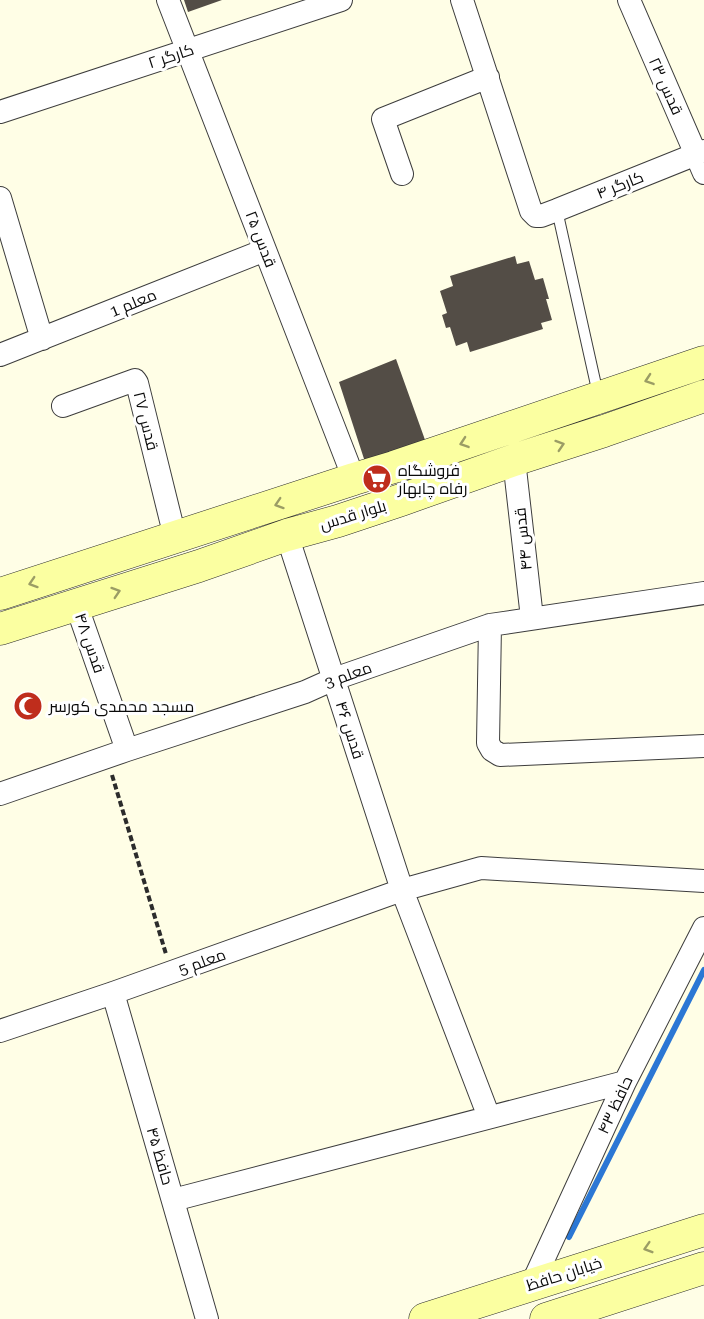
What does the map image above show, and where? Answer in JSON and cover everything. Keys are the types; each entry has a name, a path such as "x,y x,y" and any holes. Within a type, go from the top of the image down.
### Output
{"main road":[{"name":"بلوار قدس","path":"0,594 394,467 704,362"},
{"name":"بلوار قدس","path":"0,629 199,566 287,535 401,501 704,396"},
{"path":"394,467 387,482 388,491 401,501"},
{"path":"338,521 347,508 342,496 341,483"},
{"name":"خیابان حافظ","path":"425,1319 704,1230"},
{"path":"546,1319 704,1268"},
{"path":"575,1270 586,1306"}],"street":[{"name":"قدس ۲۵","path":"168,0 265,250 341,483"},
{"name":"کارگر ۲","path":"0,112 342,0"},
{"path":"462,0 531,211 546,213"},
{"name":"قدس ۲۳","path":"629,0 701,160"},
{"path":"402,174 383,119 488,77"},
{"name":"کارگر ۴","path":"546,213 701,160"},
{"path":"0,198 42,339"},
{"name":"معلم 1","path":"0,355 265,250"},
{"name":"قدس ۲۷","path":"63,406 135,380 175,537"},
{"name":"قدس ۴۴","path":"514,460 532,618"},
{"name":"قدس ۴۶","path":"287,535 402,890 489,1117"},
{"name":"معلم 3","path":"0,794 116,753 305,692 334,679 490,625 704,593"},
{"name":"قدس ۴۸","path":"76,604 116,753"},
{"path":"490,625 488,743 492,750 500,755 704,746"},
{"name":"معلم 5","path":"0,1031 402,890 481,868 704,880"},
{"name":"حافظ ۴۳","path":"532,1284 625,1082 704,928"},
{"name":"حافظ ۴۵","path":"113,993 207,1319"},
{"path":"172,1200 625,1082"}],"lane":[{"path":"546,213 598,397"}],"path":[{"path":"116,753 172,972"}],"building":[{"path":"184,0 222,0 188,12"},
{"path":"515,256 517,264 529,261 535,280 543,278 552,320 541,323 543,329 470,352 467,342 456,346 450,327 446,328 442,315 447,313 440,291 453,286 450,276"},
{"path":"396,359 429,451 366,465 339,382"}],"waterway":[{"path":"569,1237 704,970"}],"place":[{"name":"فروشگاه رفاه چابهار","path":"377,479"},
{"name":"مسجد محمدی کورسر","path":"28,706"}]}
